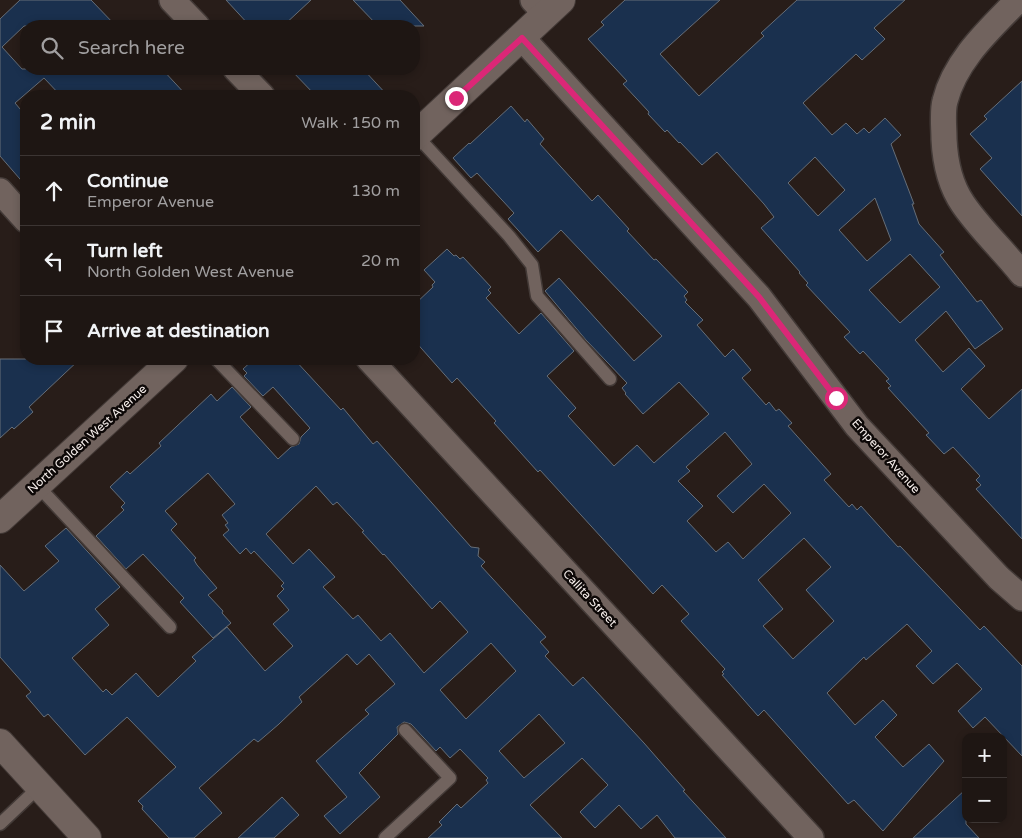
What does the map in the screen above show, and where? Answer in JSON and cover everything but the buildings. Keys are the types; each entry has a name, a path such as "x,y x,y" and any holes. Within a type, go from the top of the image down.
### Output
{"street":[{"path":"172,0 191,20"},
{"path":"1018,0 966,57 955,75 945,102 944,153 951,180 963,203 1022,274"},
{"path":"420,131 522,38 547,5"},
{"name":"Emperor Avenue","path":"522,38 759,297 857,426 999,578 1022,598"},
{"path":"242,75 256,90"},
{"path":"0,191 20,213"},
{"name":"North Golden West Avenue","path":"0,518 37,485 161,365"},
{"name":"Callita Street","path":"375,365 811,838"},
{"path":"0,743 87,838"}],"lane":[{"path":"420,141 510,236 532,265 536,296 610,380"},
{"path":"222,365 293,439"},
{"path":"37,485 170,626"},
{"path":"385,838 450,778 405,730"},
{"path":"0,824 40,786"}],"route":[{"path":"456,98 522,38 759,297 836,398"}]}
